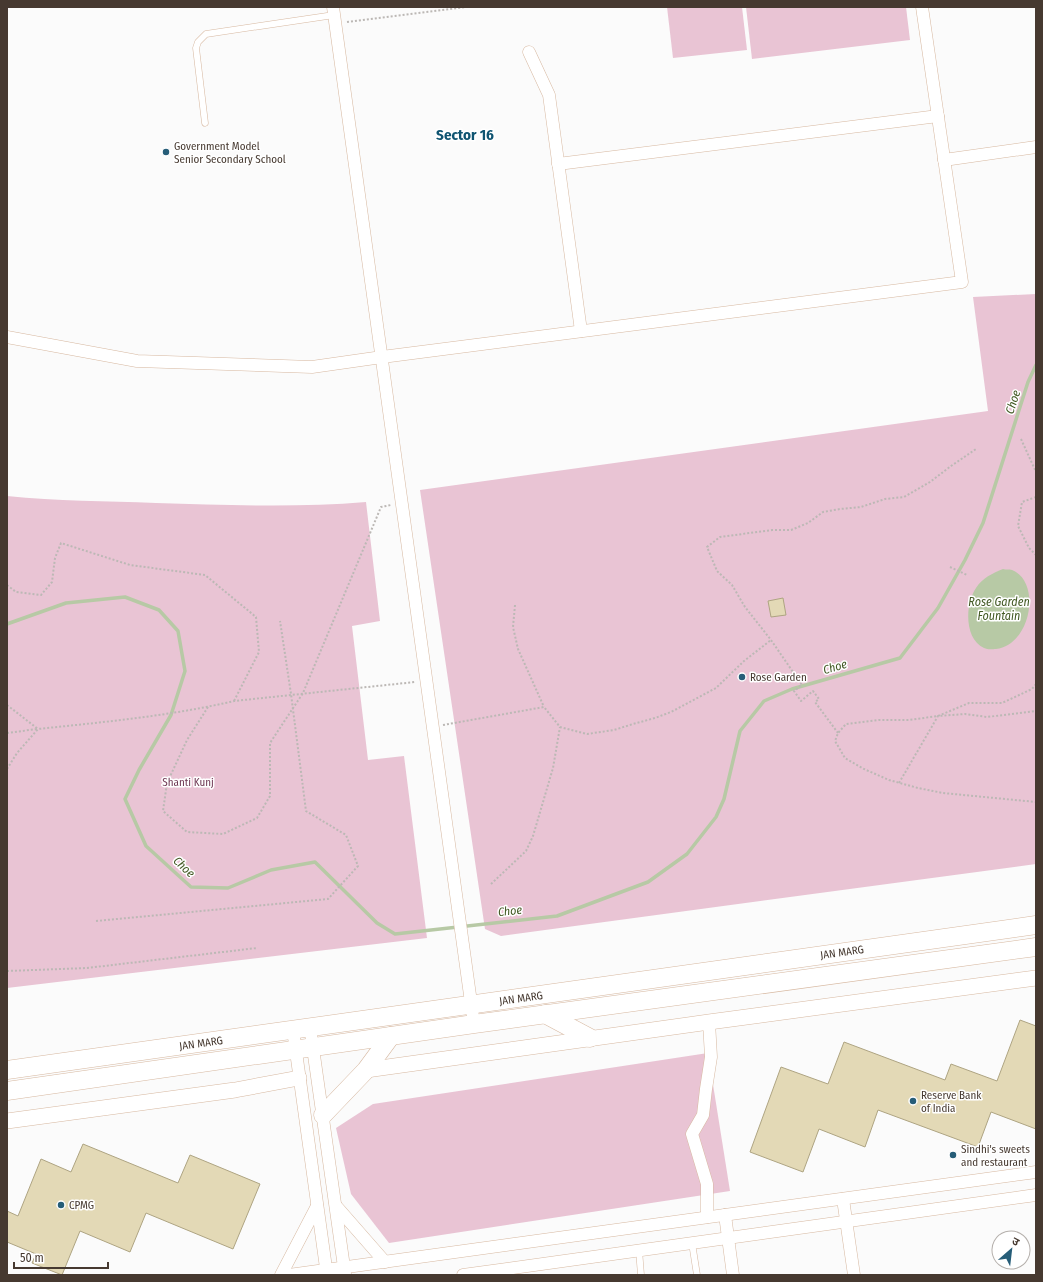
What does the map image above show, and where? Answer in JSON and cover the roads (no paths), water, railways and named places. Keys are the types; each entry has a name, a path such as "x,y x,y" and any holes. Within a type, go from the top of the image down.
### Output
{"main road":[{"name":"JAN MARG","path":"7,1070 1036,925"},
{"name":"JAN MARG","path":"7,1091 545,1014 1036,947"},
{"path":"545,1014 590,1038"},
{"path":"323,1115 366,1070 391,1036"}],"street":[{"path":"7,337 137,361 312,367 962,282 922,7"},
{"path":"334,15 474,1024"},
{"path":"529,52 549,94 581,331"},
{"path":"558,164 938,116"},
{"path":"944,160 1036,147"},
{"path":"366,1070 590,1038 1036,978"},
{"path":"707,1217 707,1184 692,1134 703,1115 711,1057 709,1022"},
{"path":"310,1027 345,1271"},
{"path":"293,1030 326,1272"},
{"path":"7,1121 235,1090 299,1078"},
{"path":"289,1275 345,1271 385,1262 1036,1172"},
{"path":"462,1275 486,1273 639,1250 1036,1195"},
{"path":"843,1199 854,1275"},
{"path":"281,1275 317,1206"},
{"path":"336,1206 385,1262"},
{"path":"725,1215 733,1275"}],"lane":[{"path":"205,123 196,48 198,42 206,34 334,15"},
{"path":"692,1243 696,1275"},
{"path":"639,1250 642,1275"}],"water":[{"name":"Rose Garden Fountain","path":"1003,569 1012,570 1021,577 1027,587 1029,599 1028,612 1024,625 1017,637 1008,645 996,649 987,649 977,643 973,637 968,621 968,612 972,595 981,581"}],"waterway":[{"name":"Choe","path":"7,624 66,603 125,597 159,610 178,631 185,671 171,715 139,770 125,799 146,846 191,887 228,888 271,870 315,862 377,923 395,934 557,916 648,882 687,854 716,817 724,799 740,731 764,701 792,689 900,658 938,608 965,560 983,523 1028,382 1036,365"}],"place":[{"name":"Government Model Senior Secondary School","path":"166,152"},
{"name":"Rose Garden","path":"742,677"},
{"name":"Reserve Bank of India","path":"913,1101"},
{"name":"Sindhi's sweets and restaurant","path":"953,1155"},
{"name":"CPMG","path":"61,1205"}],"district":[{"name":"Sector 16","path":"465,135"}],"park label":[{"name":"Shanti Kunj","path":"188,782"}]}
